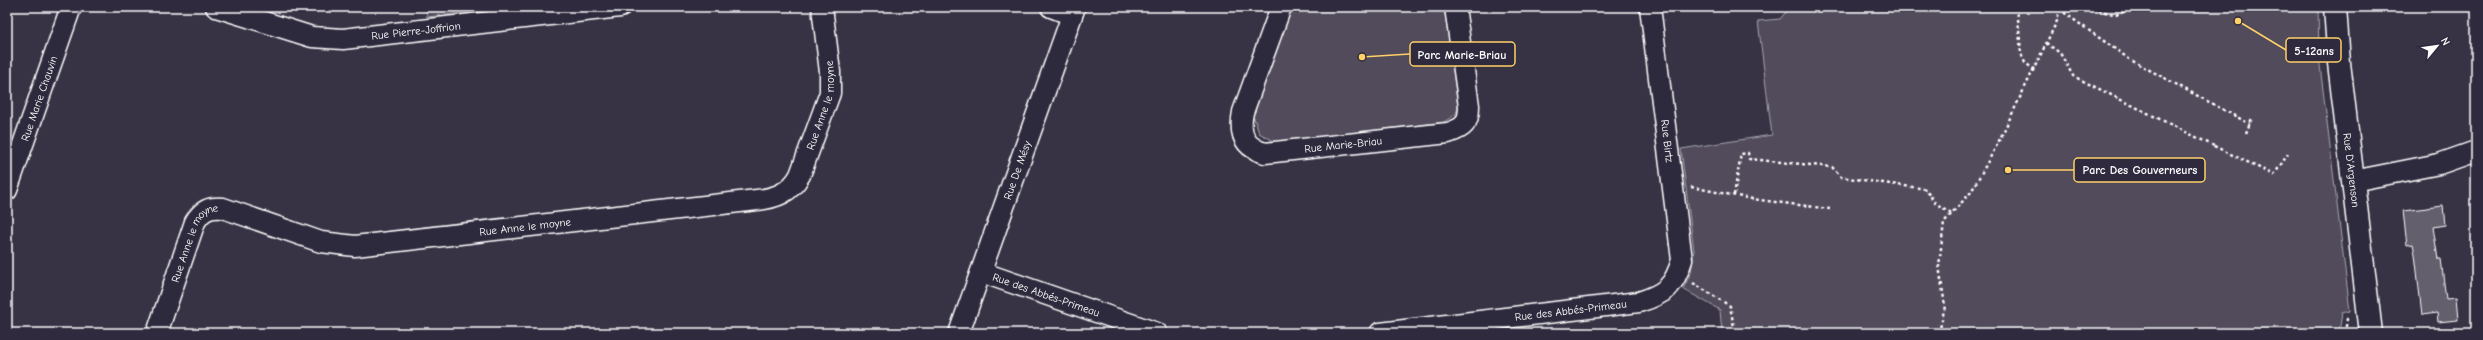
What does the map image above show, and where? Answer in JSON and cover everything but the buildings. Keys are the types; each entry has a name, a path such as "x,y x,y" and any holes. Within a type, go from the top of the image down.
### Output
{"street":[{"name":"Rue Marie Chauvin","path":"7,190 71,7"},
{"name":"Rue Pierre-Joffrion","path":"216,7 312,37 344,39 620,7"},
{"name":"Rue Anne le moyne","path":"157,333 195,222 199,214 206,209 223,208 321,242 355,246 757,200 784,193 794,185 800,175 830,93 830,72 822,7"},
{"path":"1050,7 1074,11"},
{"name":"Rue Marie-Briau","path":"1281,7 1241,123 1242,135 1247,144 1265,152 1448,133 1465,126 1469,118 1469,106 1455,7"},
{"name":"Rue Birtz","path":"1650,7 1682,260 1682,276"},
{"name":"Rue D'Argenson","path":"2335,7 2336,40 2371,333"},
{"name":"Rue De Mésy","path":"959,333 1074,11"},
{"path":"2353,181 2439,164 2476,151"},
{"name":"Rue des Abbés-Primeau","path":"981,272 1157,333"},
{"name":"Rue des Abbés-Primeau","path":"1380,333 1639,302 1657,297 1682,276"}],"path":[{"path":"2017,7 2021,54 2025,63 2034,69"},
{"path":"2094,7 2112,15 2120,14 2130,7"},
{"path":"1939,333 1945,306 1939,266 1944,222 1953,214 1970,192 1997,145 2057,20 2060,8 2129,59 2250,124"},
{"path":"2046,43 2060,53 2073,76 2144,113 2274,175 2288,154"},
{"path":"2246,133 2252,118"},
{"path":"1734,195 1741,154 1748,153 1749,159 1832,167 1841,177 1926,189 1936,203 1953,214"},
{"path":"1688,187 1830,209"},
{"path":"1682,276 1730,306 1735,333"},
{"path":"2345,333 2347,318 2352,315"}],"shaded area":[{"path":"426,7 513,7 427,17"},
{"path":"1291,7 1444,7 1458,107 1456,114 1444,122 1276,142 1259,133 1253,115"},
{"path":"1790,7 2318,7 2319,57 2350,311 2342,313 2339,333 1722,333 1720,310 1683,289 1691,273 1694,251 1681,149 1772,135 1758,21 1780,19"}],"place":[{"name":"5-12ans","path":"2238,21"},
{"name":"Parc Marie-Briau","path":"1362,57"},
{"name":"Parc Des Gouverneurs","path":"2008,170"}]}
